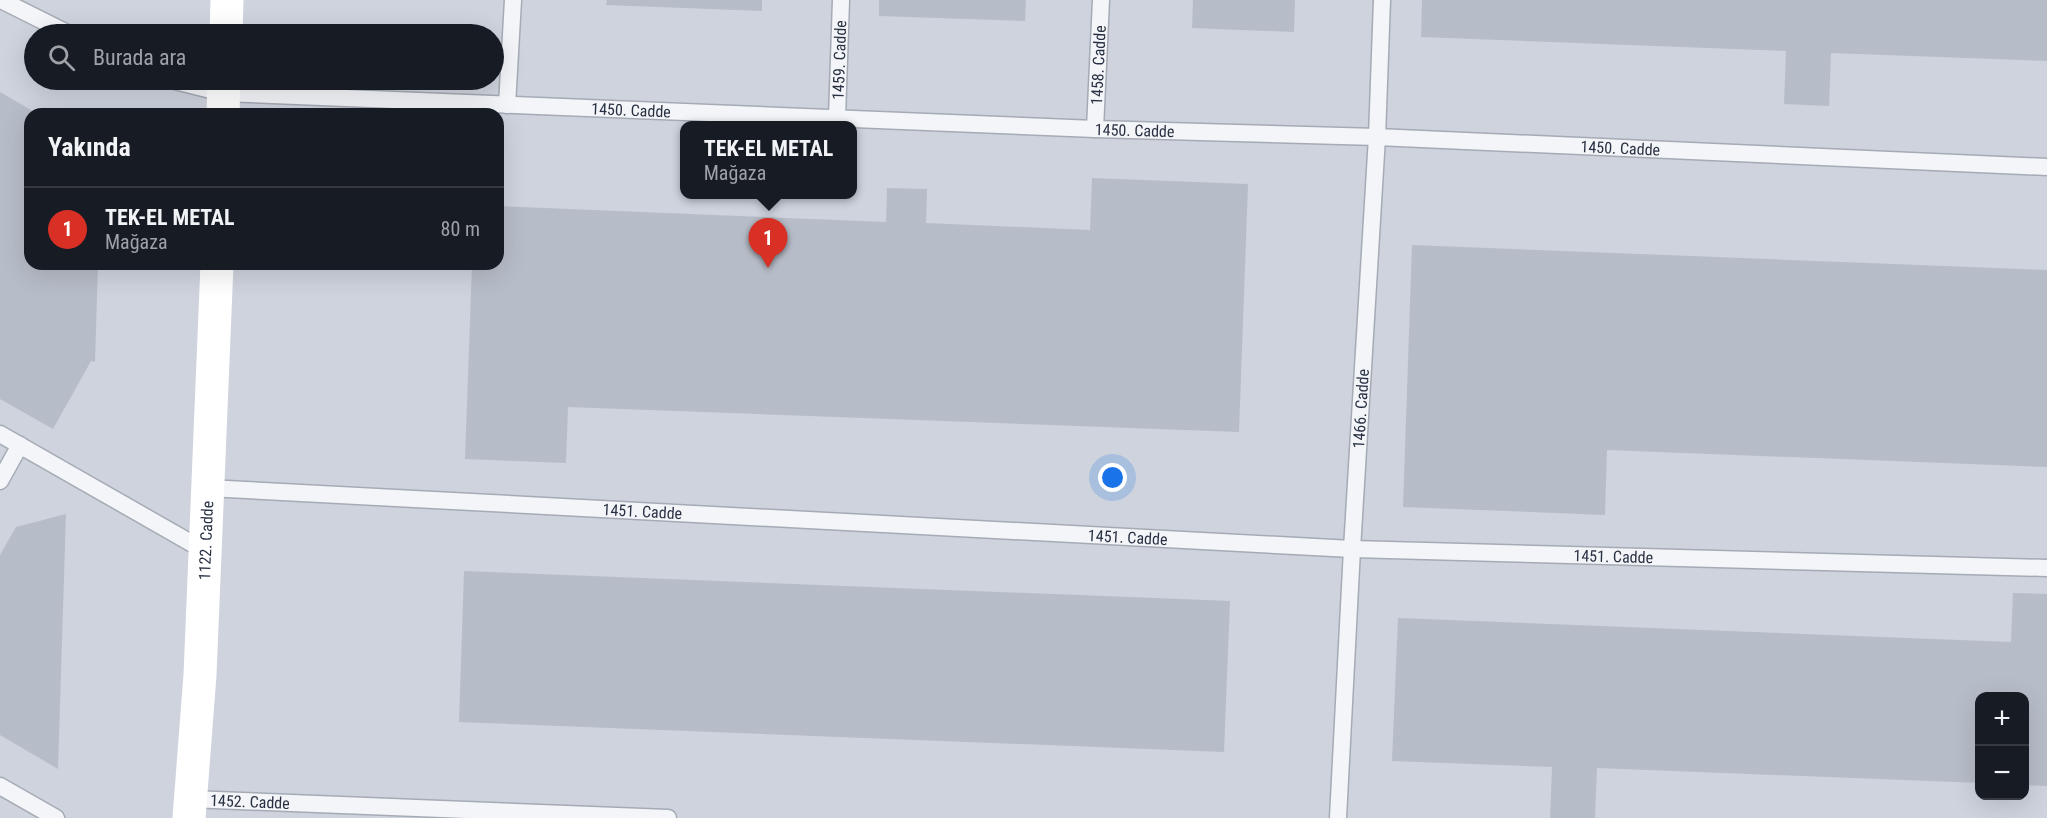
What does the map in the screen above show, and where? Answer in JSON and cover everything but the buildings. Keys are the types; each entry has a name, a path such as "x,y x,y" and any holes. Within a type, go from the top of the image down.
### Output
{"main road":[{"path":"226,24 227,0"},
{"name":"1122. Cadde","path":"190,808 200,675 217,270"}],"lane":[{"path":"1,0 49,24"},
{"path":"507,105 513,0"},
{"name":"1459. Cadde","path":"837,118 841,0"},
{"name":"1458. Cadde","path":"1095,129 1101,0"},
{"name":"1466. Cadde","path":"1338,818 1377,137 1382,0"},
{"name":"1450. Cadde","path":"206,90 223,95 1095,129 1377,137 2047,167"},
{"path":"0,434 205,551"},
{"path":"0,481 20,445"},
{"name":"1451. Cadde","path":"208,488 1352,549 2047,568"},
{"path":"0,786 56,818"},
{"name":"1452. Cadde","path":"190,808 668,818"}],"shaded area":[{"path":"0,0 2047,0 2047,818 0,818"}],"place":[{"name":"TEK-EL METAL","path":"768,268"}]}
